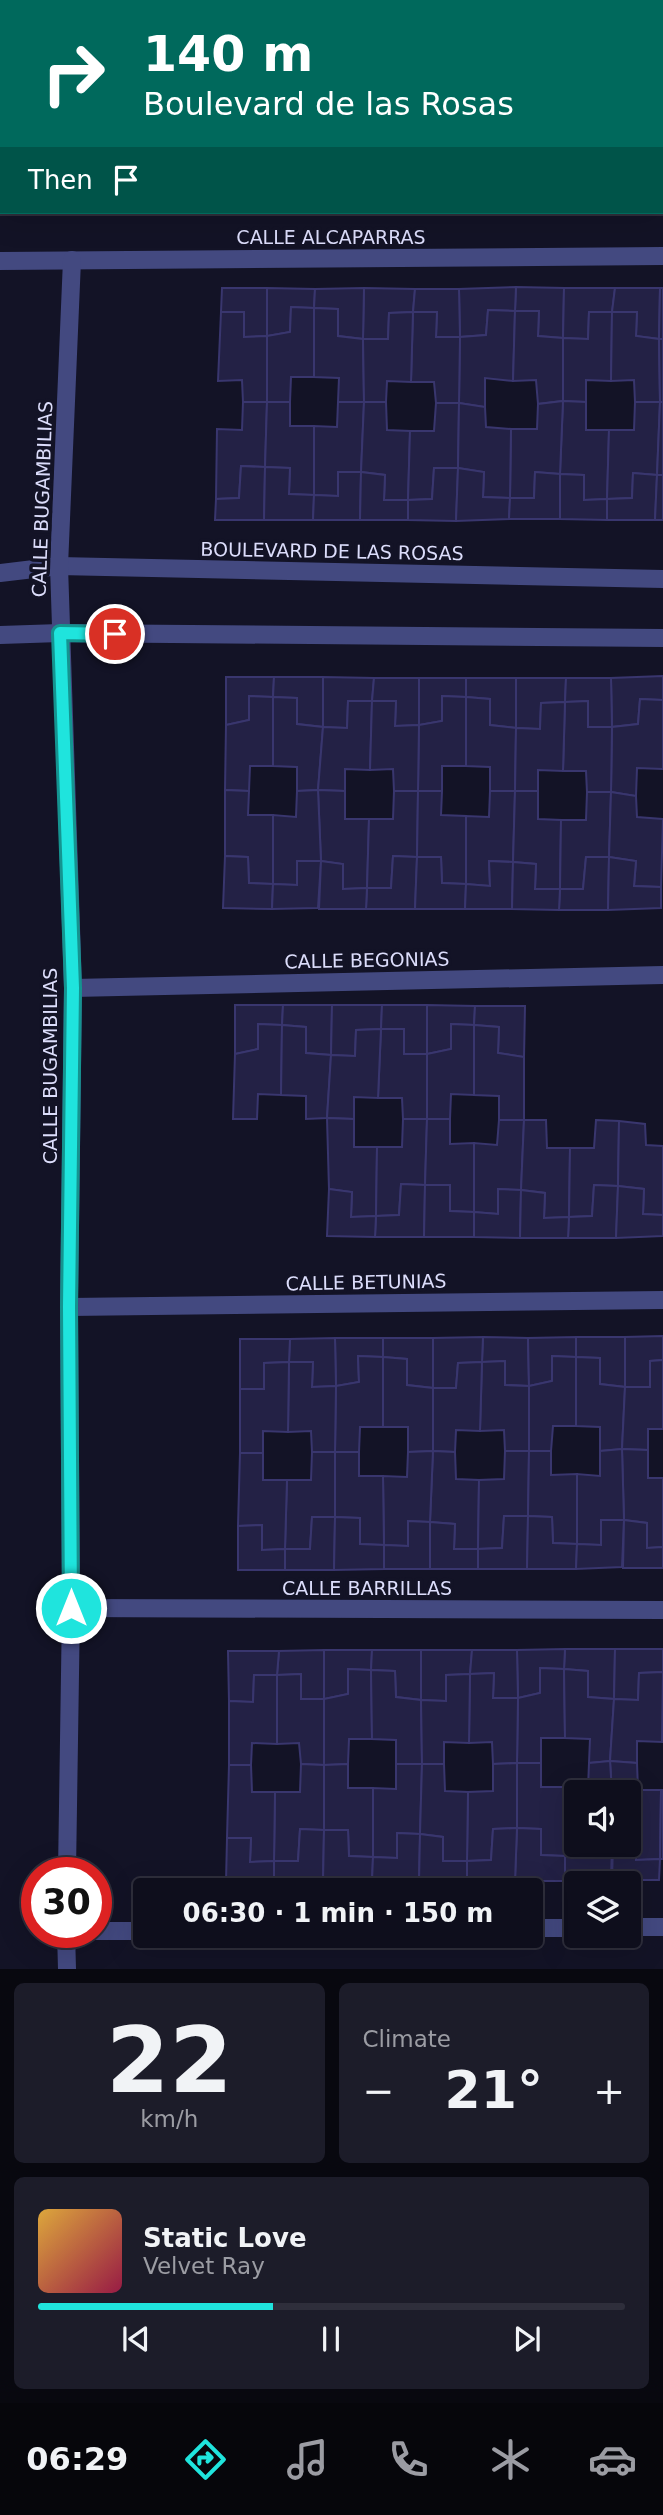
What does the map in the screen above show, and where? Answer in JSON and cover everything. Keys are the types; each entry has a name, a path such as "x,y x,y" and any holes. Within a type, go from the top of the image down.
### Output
{"street":[{"name":"CALLE ALCAPARRAS","path":"0,261 663,256"},
{"name":"CALLE BUGAMBILIAS","path":"67,1857 71,1608 69,1307 73,988 59,566 72,260"},
{"name":"BOULEVARD DE LAS ROSAS","path":"0,573 59,566 663,579"},
{"path":"0,635 60,633 663,638"},
{"name":"CALLE BEGONIAS","path":"73,988 663,975"},
{"name":"CALLE BETUNIAS","path":"69,1307 663,1300"},
{"name":"CALLE BARRILLAS","path":"71,1608 663,1610"},
{"path":"641,1927 663,1927"},
{"path":"543,1928 564,1928"},
{"path":"112,1931 133,1931"},
{"path":"66,1948 67,1969"}],"building":[{"path":"516,287 564,288 563,338 538,336 539,311 515,311"},
{"path":"516,287 515,311 488,310 486,335 460,337 459,289"},
{"path":"222,288 267,288 267,336 244,337 244,312 221,312"},
{"path":"267,288 315,289 314,308 291,307 290,332 267,336"},
{"path":"364,288 415,289 413,312 389,313 388,339 363,339"},
{"path":"364,288 363,339 338,336 338,309 314,308 315,289"},
{"path":"564,288 615,288 612,312 589,312 588,339 563,338"},
{"path":"615,288 660,288 659,339 636,336 637,312 612,312"},
{"path":"660,288 663,288 663,339 659,339"},
{"path":"415,289 459,289 460,337 436,337 437,312 413,312"},
{"path":"291,307 314,308 314,377 291,377 290,402 267,402 267,336 290,332"},
{"path":"314,308 338,309 338,336 363,339 364,402 338,402 339,378 314,377"},
{"path":"488,310 515,311 513,381 485,378 485,407 459,403 460,337 486,335"},
{"path":"515,311 539,311 538,336 563,338 563,401 538,404 536,380 513,381"},
{"path":"221,312 244,312 244,337 267,336 267,402 243,402 242,380 218,381"},
{"path":"413,312 437,312 436,337 460,337 459,403 436,403 434,382 411,382"},
{"path":"413,312 411,382 387,381 386,402 364,402 363,339 388,339 389,313"},
{"path":"589,312 612,312 611,381 586,380 586,402 563,401 563,338 588,339"},
{"path":"612,312 637,312 636,336 659,339 660,402 635,402 634,380 611,381"},
{"path":"659,339 663,339 663,402 660,402"},
{"path":"563,401 586,402 586,430 609,430 607,499 584,500 584,475 560,474"},
{"path":"563,401 560,474 535,472 534,498 510,498 511,429 537,429 538,404"},
{"path":"243,402 267,402 265,467 241,466 239,498 216,499 217,429 242,430"},
{"path":"267,402 290,402 290,426 314,426 314,495 289,494 290,468 265,467"},
{"path":"338,402 364,402 361,472 338,472 338,496 314,495 314,426 337,427"},
{"path":"364,402 386,402 387,430 410,431 408,500 384,500 385,475 361,472"},
{"path":"635,402 660,402 657,475 633,473 632,498 607,499 609,430 634,430"},
{"path":"660,402 663,402 663,475 657,475"},
{"path":"436,403 459,403 458,468 434,468 432,499 408,500 410,431 434,431"},
{"path":"459,403 485,407 486,427 511,429 510,498 483,497 484,472 458,468"},
{"path":"241,466 265,467 264,520 215,520 216,499 239,498"},
{"path":"265,467 290,468 289,494 314,495 313,520 264,520"},
{"path":"434,468 458,468 456,521 408,520 408,500 432,499"},
{"path":"458,468 484,472 483,497 510,498 509,519 456,521"},
{"path":"338,472 361,472 360,520 313,520 314,495 338,496"},
{"path":"361,472 385,475 384,500 408,500 408,520 360,520"},
{"path":"535,472 560,474 560,519 509,519 510,498 534,498"},
{"path":"633,473 657,475 655,520 607,520 607,499 632,498"},
{"path":"560,474 584,475 584,500 607,499 607,520 560,519"},
{"path":"657,475 663,475 663,520 655,520"},
{"path":"663,676 663,700 640,699 638,724 612,727 611,678"},
{"path":"226,677 274,677 273,697 249,696 249,720 226,725"},
{"path":"274,677 323,677 323,727 297,724 297,698 273,697"},
{"path":"323,677 374,678 372,701 348,701 347,728 323,727"},
{"path":"374,678 419,678 419,725 395,726 396,701 372,701"},
{"path":"419,678 466,678 466,697 442,696 442,721 419,725"},
{"path":"466,678 516,678 516,728 490,725 490,699 466,697"},
{"path":"516,678 566,678 565,702 541,703 540,729 516,728"},
{"path":"566,678 611,678 612,727 588,727 588,701 565,702"},
{"path":"249,696 273,697 273,766 250,766 249,791 225,790 226,725 249,720"},
{"path":"442,696 466,697 466,766 442,766 442,791 418,791 419,725 442,721"},
{"path":"273,697 297,698 297,724 323,727 318,790 297,791 297,767 273,766"},
{"path":"466,697 490,699 490,725 516,728 515,791 490,791 490,767 466,766"},
{"path":"640,699 663,700 663,769 637,768 636,796 611,792 612,727 638,724"},
{"path":"348,701 372,701 370,770 345,769 345,791 318,790 323,727 347,728"},
{"path":"372,701 396,701 395,726 419,725 418,791 394,791 393,769 370,770"},
{"path":"588,701 588,727 612,727 611,792 587,792 586,771 563,771 565,702"},
{"path":"565,702 563,771 538,770 538,791 515,791 516,728 540,729 541,703"},
{"path":"225,790 249,791 248,815 273,815 273,884 249,883 248,857 225,856"},
{"path":"318,790 345,791 345,819 369,819 367,888 343,889 343,864 321,861"},
{"path":"318,790 321,861 297,861 297,885 273,884 273,815 296,817 297,791"},
{"path":"394,791 418,791 417,857 393,856 391,888 367,888 369,819 393,819"},
{"path":"418,791 442,791 441,815 466,816 466,884 442,883 441,857 417,857"},
{"path":"490,791 515,791 513,862 489,861 490,886 466,884 466,816 489,817"},
{"path":"515,791 538,791 538,819 561,820 560,889 535,889 536,864 513,862"},
{"path":"587,792 611,792 609,857 586,857 583,889 560,889 561,820 586,820"},
{"path":"611,792 636,796 637,817 663,819 661,887 634,886 636,861 609,857"},
{"path":"225,856 248,857 249,883 273,884 272,909 223,908"},
{"path":"393,856 417,857 415,909 366,909 367,888 391,888"},
{"path":"417,857 441,857 442,883 466,884 465,909 415,909"},
{"path":"586,857 609,857 608,910 559,910 560,889 583,889"},
{"path":"609,857 636,861 634,886 661,887 661,908 608,910"},
{"path":"297,861 321,861 318,908 272,909 273,884 297,885"},
{"path":"321,861 343,864 343,889 367,888 366,909 319,909"},
{"path":"489,861 513,862 512,909 465,909 466,884 490,886"},
{"path":"513,862 536,864 535,889 560,889 559,910 512,909"},
{"path":"235,1005 283,1005 282,1025 258,1024 258,1049 235,1054"},
{"path":"283,1005 332,1005 331,1055 306,1053 306,1027 282,1025"},
{"path":"332,1005 382,1005 381,1029 356,1030 355,1056 331,1055"},
{"path":"382,1005 427,1005 427,1054 404,1054 404,1029 381,1029"},
{"path":"427,1005 475,1006 474,1025 451,1024 451,1049 427,1054"},
{"path":"475,1006 525,1006 524,1057 498,1053 499,1027 474,1025"},
{"path":"258,1024 282,1025 281,1095 258,1094 257,1119 233,1119 235,1054 258,1049"},
{"path":"451,1024 474,1025 474,1095 451,1094 450,1119 427,1119 427,1054 451,1049"},
{"path":"282,1025 306,1027 306,1053 331,1055 327,1118 306,1119 306,1096 281,1095"},
{"path":"474,1025 499,1027 498,1053 524,1057 524,1120 499,1120 499,1096 474,1095"},
{"path":"381,1029 404,1029 404,1054 427,1054 427,1119 403,1119 402,1098 378,1098"},
{"path":"381,1029 378,1098 354,1097 354,1119 327,1118 331,1055 355,1056 356,1030"},
{"path":"327,1118 354,1119 354,1147 377,1147 376,1216 351,1217 352,1192 329,1189"},
{"path":"403,1119 427,1119 425,1185 401,1184 399,1215 376,1216 377,1147 402,1147"},
{"path":"427,1119 450,1119 450,1144 474,1143 474,1212 450,1211 450,1185 425,1185"},
{"path":"499,1120 524,1120 521,1190 498,1189 498,1214 474,1212 474,1143 497,1145"},
{"path":"524,1120 546,1120 547,1148 570,1148 569,1217 544,1218 545,1193 521,1190"},
{"path":"596,1120 619,1121 618,1186 594,1185 592,1216 569,1217 570,1148 594,1148"},
{"path":"619,1121 645,1124 646,1145 663,1146 663,1215 643,1214 644,1189 618,1186"},
{"path":"401,1184 425,1185 424,1237 375,1237 376,1216 399,1215"},
{"path":"425,1185 450,1185 450,1211 474,1212 474,1237 424,1237"},
{"path":"594,1185 618,1186 616,1238 568,1238 569,1217 592,1216"},
{"path":"618,1186 644,1189 643,1214 663,1215 663,1236 616,1238"},
{"path":"329,1189 352,1192 351,1217 376,1216 375,1237 327,1236"},
{"path":"498,1189 521,1190 520,1238 474,1237 474,1212 498,1214"},
{"path":"521,1190 545,1193 544,1218 569,1217 568,1238 520,1238"},
{"path":"663,1336 663,1360 650,1361 650,1387 625,1387 625,1337"},
{"path":"483,1337 528,1338 529,1386 505,1385 505,1361 482,1362"},
{"path":"483,1337 482,1362 458,1363 456,1388 433,1388 433,1338"},
{"path":"576,1337 625,1337 625,1387 600,1384 600,1358 576,1357"},
{"path":"576,1337 576,1357 552,1356 552,1381 529,1386 528,1338"},
{"path":"335,1338 383,1338 383,1357 358,1356 359,1382 336,1386"},
{"path":"335,1338 336,1386 312,1387 313,1362 289,1362 290,1339"},
{"path":"383,1338 433,1338 433,1388 407,1385 407,1359 383,1357"},
{"path":"240,1339 290,1339 289,1362 264,1363 264,1389 240,1389"},
{"path":"358,1356 383,1357 383,1427 360,1427 359,1452 335,1452 336,1386 359,1382"},
{"path":"552,1356 576,1357 576,1426 553,1426 551,1451 529,1451 529,1386 552,1381"},
{"path":"383,1357 407,1359 407,1385 433,1388 433,1451 408,1452 408,1427 383,1427"},
{"path":"576,1357 600,1358 600,1384 625,1387 622,1449 600,1451 600,1427 576,1426"},
{"path":"663,1360 663,1429 648,1429 648,1450 622,1449 625,1387 650,1387 650,1361"},
{"path":"505,1361 505,1385 529,1386 529,1451 505,1451 504,1430 480,1431 482,1362"},
{"path":"289,1362 313,1362 312,1387 336,1386 335,1452 312,1452 311,1431 288,1432"},
{"path":"289,1362 288,1432 263,1431 263,1453 240,1453 240,1389 264,1389 264,1363"},
{"path":"482,1362 480,1431 456,1430 455,1452 433,1451 433,1388 456,1388 458,1363"},
{"path":"622,1449 648,1450 648,1478 663,1478 663,1547 647,1548 647,1523 624,1520"},
{"path":"622,1449 624,1520 601,1520 601,1545 577,1544 577,1474 600,1476 600,1451"},
{"path":"433,1451 455,1452 456,1479 479,1480 478,1549 454,1549 455,1524 430,1522"},
{"path":"433,1451 430,1522 408,1521 408,1546 384,1545 383,1476 407,1477 408,1452"},
{"path":"505,1451 529,1451 528,1516 504,1516 502,1548 478,1549 479,1480 504,1479"},
{"path":"529,1451 551,1451 551,1475 577,1474 577,1544 553,1543 552,1517 528,1516"},
{"path":"312,1452 335,1452 335,1517 312,1517 310,1549 285,1549 287,1480 311,1480"},
{"path":"335,1452 359,1452 359,1476 383,1476 384,1545 360,1544 360,1518 335,1517"},
{"path":"240,1453 263,1453 263,1480 287,1480 285,1549 262,1550 262,1525 238,1526"},
{"path":"504,1516 528,1516 527,1569 478,1569 478,1549 502,1548"},
{"path":"528,1516 552,1517 553,1543 577,1544 576,1569 527,1569"},
{"path":"312,1517 335,1517 334,1570 285,1570 285,1549 310,1549"},
{"path":"335,1517 360,1518 360,1544 384,1545 384,1569 334,1570"},
{"path":"601,1520 624,1520 622,1567 576,1569 577,1544 601,1545"},
{"path":"624,1520 647,1523 647,1548 663,1547 663,1568 623,1568"},
{"path":"408,1521 430,1522 430,1569 384,1569 384,1545 408,1546"},
{"path":"430,1522 455,1524 454,1549 478,1549 478,1569 430,1569"},
{"path":"262,1525 262,1550 285,1549 285,1570 238,1570 238,1526"},
{"path":"565,1649 615,1649 614,1699 588,1697 588,1671 564,1669"},
{"path":"565,1649 564,1669 540,1668 540,1693 518,1698 517,1650"},
{"path":"615,1649 663,1649 663,1672 639,1673 638,1700 614,1699"},
{"path":"324,1650 372,1650 371,1670 348,1669 348,1694 324,1699"},
{"path":"324,1650 324,1699 301,1699 301,1674 277,1675 279,1651"},
{"path":"372,1650 421,1650 421,1700 396,1697 395,1671 371,1670"},
{"path":"421,1650 472,1650 470,1674 446,1675 446,1701 421,1700"},
{"path":"472,1650 517,1650 518,1698 493,1698 494,1673 470,1674"},
{"path":"228,1651 279,1651 277,1675 254,1675 253,1702 229,1701"},
{"path":"540,1668 564,1669 565,1738 541,1738 541,1763 517,1763 518,1698 540,1693"},
{"path":"348,1669 371,1670 372,1739 349,1739 348,1764 324,1765 324,1699 348,1694"},
{"path":"564,1669 588,1671 588,1697 614,1699 610,1761 589,1763 590,1739 565,1738"},
{"path":"371,1670 395,1671 396,1697 421,1700 422,1764 396,1764 396,1740 372,1739"},
{"path":"663,1672 662,1742 637,1741 637,1763 610,1761 614,1699 638,1700 639,1673"},
{"path":"494,1673 493,1698 518,1698 517,1763 493,1764 492,1742 469,1743 470,1674"},
{"path":"301,1674 301,1699 324,1699 324,1765 301,1764 299,1743 277,1744 277,1675"},
{"path":"470,1674 469,1743 444,1742 444,1764 422,1764 421,1700 446,1701 446,1675"},
{"path":"254,1675 277,1675 277,1744 252,1743 251,1765 229,1765 229,1701 253,1702"},
{"path":"610,1761 637,1763 638,1780 611,1780"},
{"path":"610,1761 611,1780 588,1780 589,1763"},
{"path":"517,1763 541,1763 541,1787 564,1787 564,1856 541,1855 541,1829 517,1828"},
{"path":"517,1763 517,1828 493,1829 491,1860 467,1861 468,1792 493,1791 493,1764"},
{"path":"301,1764 324,1765 324,1830 300,1829 298,1861 274,1861 275,1792 300,1792"},
{"path":"348,1764 348,1788 373,1788 373,1857 349,1856 348,1830 324,1830 324,1765"},
{"path":"396,1764 422,1764 420,1834 397,1833 397,1858 373,1857 373,1788 396,1789"},
{"path":"422,1764 444,1764 445,1791 468,1792 467,1861 443,1861 443,1837 420,1834"},
{"path":"229,1765 251,1765 252,1792 275,1792 274,1861 250,1862 251,1838 227,1838"},
{"path":"641,1790 661,1790 660,1859 636,1860 636,1857 641,1857"},
{"path":"663,1790 663,1859 660,1859"},
{"path":"517,1828 541,1829 541,1855 565,1857 564,1881 515,1878"},
{"path":"517,1828 515,1878 467,1878 467,1861 491,1860 493,1829"},
{"path":"300,1829 324,1830 323,1878 274,1878 274,1861 298,1861"},
{"path":"324,1830 348,1830 349,1856 373,1857 372,1878 323,1878"},
{"path":"397,1833 420,1834 419,1878 372,1878 373,1857 397,1858"},
{"path":"420,1834 443,1837 443,1861 467,1861 467,1878 419,1878"},
{"path":"227,1838 251,1838 250,1862 274,1861 274,1878 226,1878"},
{"path":"565,1857 612,1857 611,1871 565,1871"},
{"path":"613,1857 660,1859 659,1880 641,1880 641,1871 612,1871"}],"route":[{"path":"71,1608 69,1307 73,988 60,633 115,634"}]}
